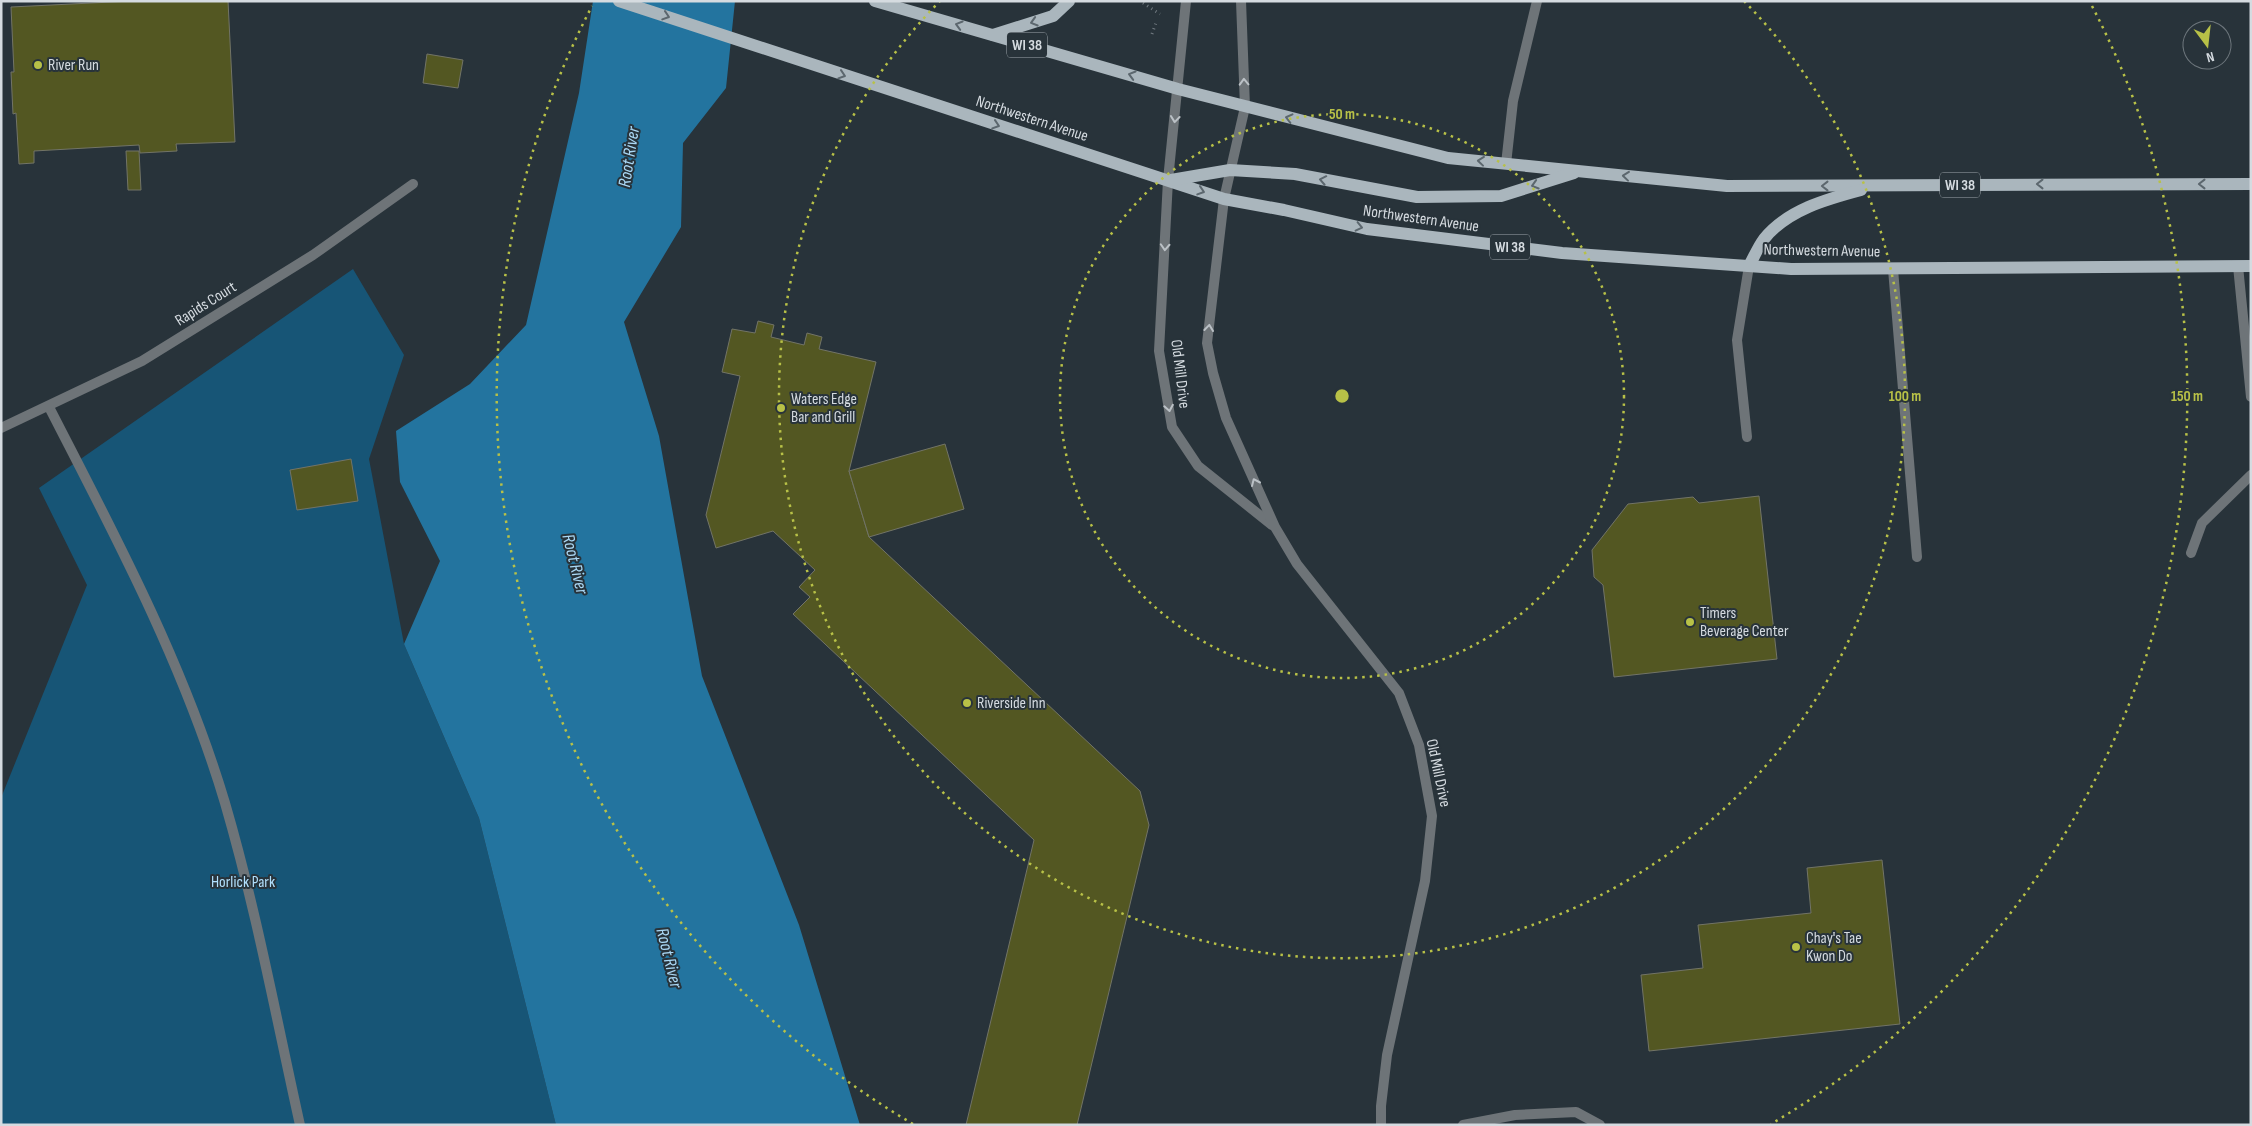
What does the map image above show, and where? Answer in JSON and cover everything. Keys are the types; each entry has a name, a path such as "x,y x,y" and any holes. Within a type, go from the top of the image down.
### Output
{"main road":[{"name":"Northwestern Avenue","path":"619,1 795,60 1224,198 1367,229 1562,253 1791,269 2251,266"},
{"name":"WI 38","path":"876,1 1178,89 1448,158 1727,186 2251,184"},
{"path":"993,35 1053,16 1069,1"},
{"path":"1168,180 1230,170 1295,174 1417,197 1501,196 1582,171"},
{"path":"1749,266 1764,239 1783,221 1822,200 1878,185"}],"street":[{"name":"Old Mill Drive","path":"1186,1 1168,180 1159,351 1172,427 1198,466 1275,527"},
{"name":"Old Mill Drive","path":"1241,1 1245,107 1224,198 1207,343 1213,373 1226,418 1275,527 1297,564 1399,693 1419,745 1432,816 1425,881 1388,1055 1381,1106 1381,1125"},
{"path":"1506,164 1513,101 1537,1"},
{"name":"Rapids Court","path":"1,428 49,407 142,361 313,255 413,184"},
{"path":"1747,437 1737,340 1749,266"},
{"path":"2238,266 2251,397"},
{"path":"1893,268 1917,557"},
{"path":"49,407 154,619 195,717 225,802 253,908 300,1125"},
{"path":"2191,553 2202,523 2251,475"},
{"path":"1463,1125 1515,1115 1576,1112 1600,1125"}],"path":[{"path":"1152,34 1160,14"}],"green space":[{"name":"Horlick Park","path":"353,269 404,355 369,459 404,644 479,818 556,1125 1,1125 1,798 87,585 39,488"}],"water":[{"name":"Root River","path":"593,1 735,1 726,88 683,143 681,227 624,322 659,436 702,676 799,925 860,1125 556,1125 479,818 404,644 440,561 400,482 396,431 470,384 526,325 579,93"}],"building":[{"path":"132,1 228,1 235,142 176,144 177,151 140,153 139,145 34,151 34,163 19,164 16,113 13,114 11,72 14,72 11,7"},
{"path":"427,54 463,60 458,88 423,83"},
{"path":"126,151 139,151 141,190 128,190"},
{"name":"Riverside Inn","path":"758,321 774,325 771,337 804,345 807,333 822,337 819,349 876,362 849,471 869,537 1140,791 1149,825 1077,1125 966,1125 1034,840 793,614 810,597 799,587 815,570 773,531 716,548 706,515 740,376 722,372 732,329 755,333"},
{"path":"945,444 964,509 869,537 849,471"},
{"path":"351,459 358,501 297,510 290,470"},
{"name":"Timers Beverage Center","path":"1759,496 1777,659 1614,677 1603,585 1594,577 1592,550 1628,504 1693,497 1699,503"},
{"name":"Chay's Tae Kwon Do","path":"1882,860 1900,1024 1649,1051 1641,975 1703,968 1698,925 1811,913 1807,868"}],"place":[{"name":"River Run","path":"38,65"},
{"name":"Waters Edge Bar and Grill","path":"781,408"},
{"name":"Timers Beverage Center","path":"1690,622"},
{"name":"Riverside Inn","path":"967,703"},
{"name":"Chay's Tae Kwon Do","path":"1796,947"}]}
